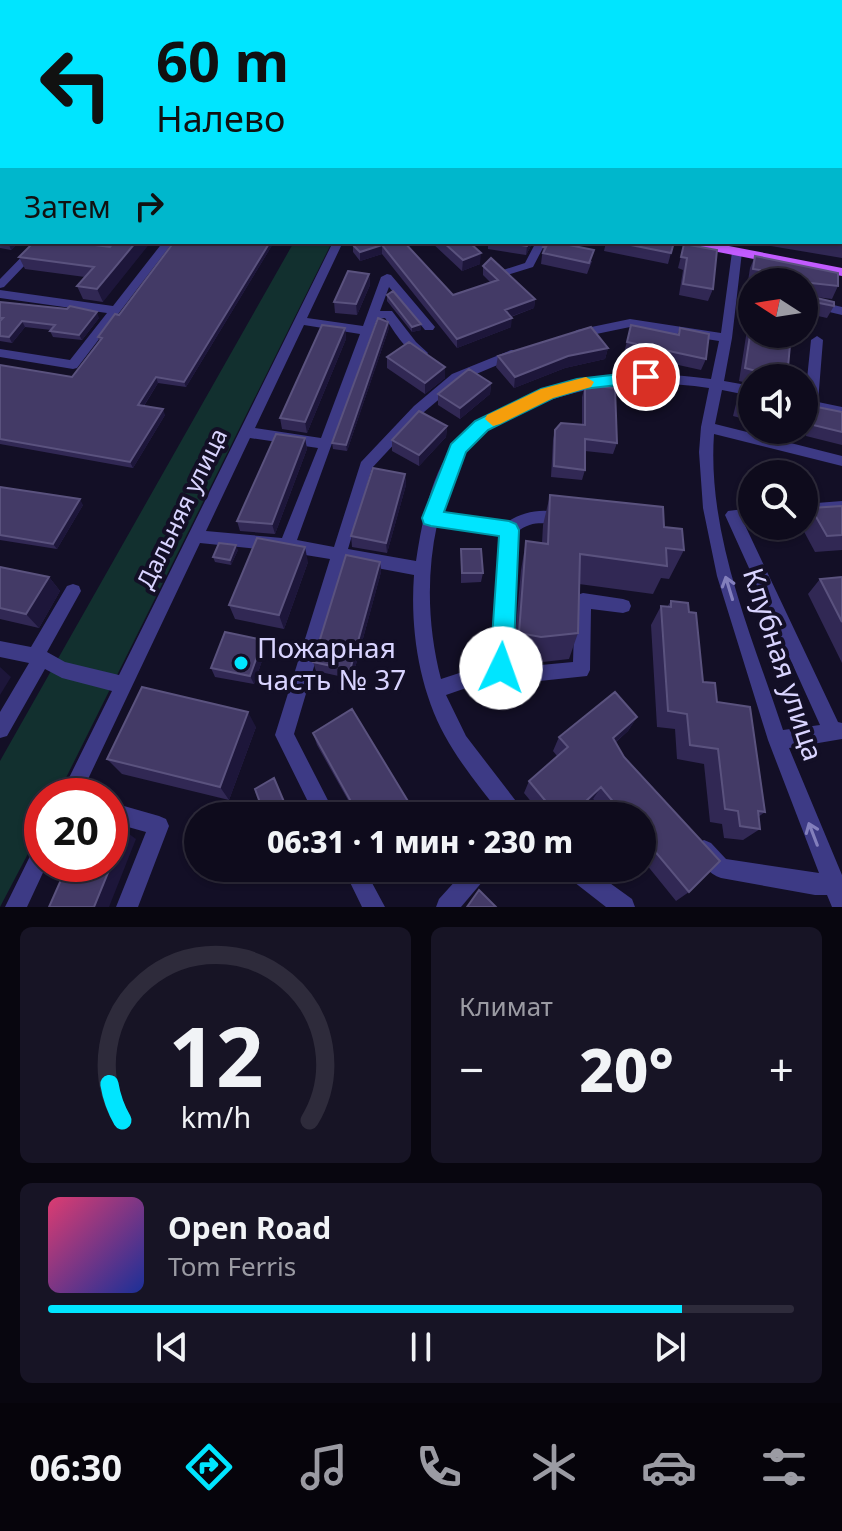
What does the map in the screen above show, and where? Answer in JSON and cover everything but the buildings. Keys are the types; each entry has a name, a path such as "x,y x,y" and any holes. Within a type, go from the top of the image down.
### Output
{"main road":[{"path":"700,244 842,272"}],"street":[{"path":"0,285 40,244"},
{"path":"0,353 73,365 166,244"},
{"name":"Дальняя улица","path":"79,778 337,244"},
{"path":"507,272 529,265 540,244"},
{"name":"Клубная улица","path":"727,248 726,338 717,383 716,429 706,452 710,508 721,559 777,740 837,884 842,906"},
{"path":"287,545 387,277 429,327"},
{"path":"0,294 116,310"},
{"path":"818,305 842,311"},
{"path":"373,316 388,314 412,345 426,356"},
{"path":"300,321 367,331"},
{"path":"555,340 630,323 726,338"},
{"path":"319,802 284,735 366,466 452,373 528,348"},
{"path":"505,802 452,727 437,689 424,634 421,569 431,518 458,449 482,425 518,407 583,383 620,378 673,377 738,388"},
{"path":"818,406 842,412"},
{"path":"716,429 842,461"},
{"path":"246,432 326,444"},
{"path":"818,509 842,507"},
{"path":"501,668 509,530 518,521 533,515 577,520"},
{"path":"431,518 509,530"},
{"path":"196,536 287,545 421,569"},
{"path":"745,540 838,732 777,740"},
{"path":"0,729 73,591"},
{"path":"437,689 501,668 530,674 581,670 583,600 623,606"},
{"path":"0,649 38,657 62,670 123,685"},
{"path":"127,907 159,826 128,817"},
{"path":"689,833 721,868 837,884"},
{"path":"16,907 28,882"},
{"path":"361,882 374,907"},
{"path":"447,907 469,882"},
{"path":"591,882 624,907"}],"green space":[{"path":"293,244 331,244 66,778 24,778 24,861 0,907 0,761"}],"slow traffic":[{"path":"493,419 547,394 586,382"}],"place":[{"name":"Пожарная часть № 37","path":"241,663"}],"route":[{"path":"501,668 509,530 431,518 458,449 482,425 547,394 583,383 646,377"}]}
